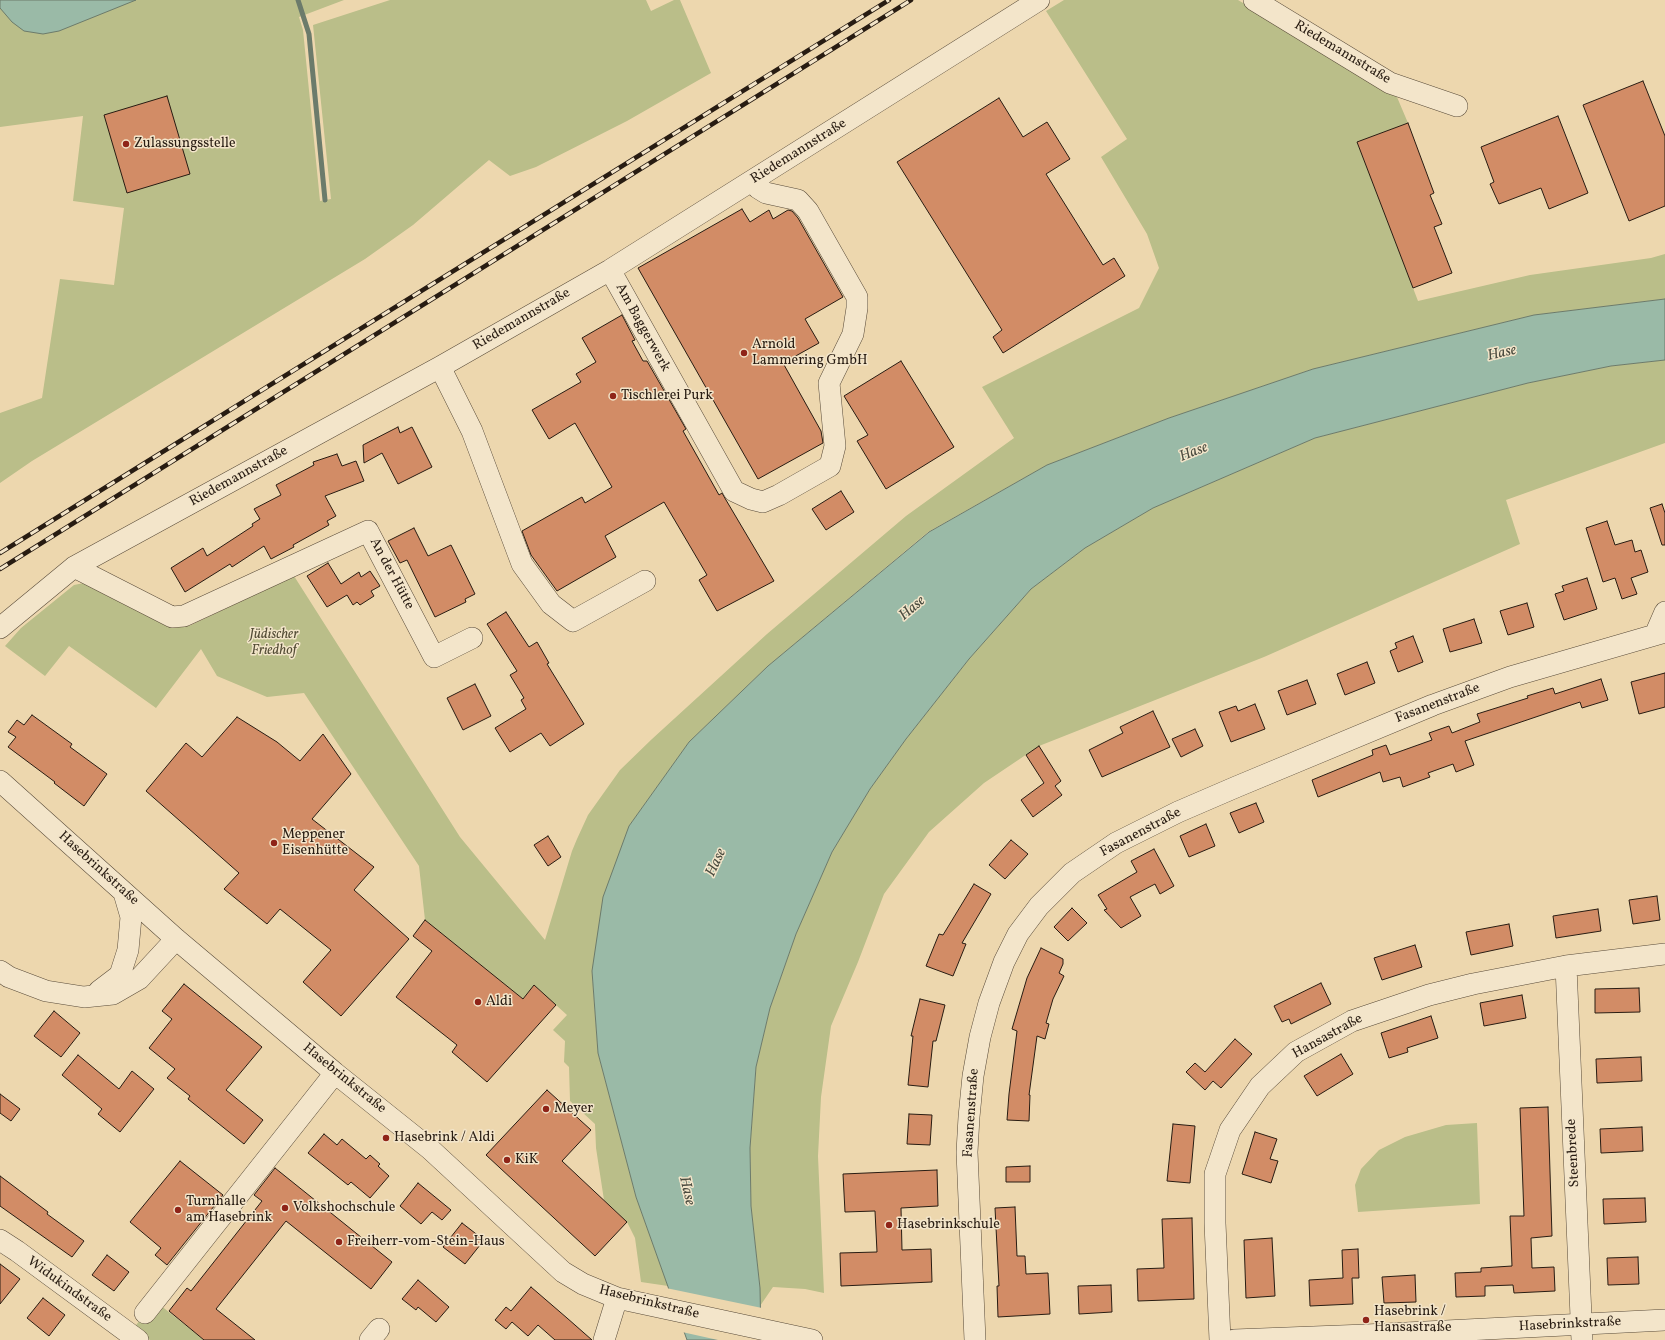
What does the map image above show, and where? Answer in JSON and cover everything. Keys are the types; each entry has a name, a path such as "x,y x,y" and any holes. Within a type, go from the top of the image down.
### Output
{"street":[{"name":"Riedemannstraße","path":"0,628 74,567 440,367 610,270 1039,0"},
{"name":"Riedemannstraße","path":"1254,0 1390,83 1457,106"},
{"name":"Am Baggerwerk","path":"610,270 734,491 751,500 763,502 779,496 830,466 835,446 829,383 853,334 857,297 808,211 798,200 766,193 758,188 753,181"},
{"path":"440,367 472,431 522,564 551,604 572,621 645,580"},
{"name":"An der Hütte","path":"74,567 172,617 184,616 368,531 434,657 472,638"},
{"name":"Fasanenstraße","path":"976,1340 968,1152 969,1117 973,1076 980,1037 989,1003 1004,962 1018,934 1039,906 1072,873 1116,843 1200,803 1433,705 1510,677 1660,634 1665,612"},
{"name":"Hasebrinkstraße","path":"0,781 176,939 335,1073 430,1149 563,1272 583,1284 616,1298 812,1340"},
{"path":"92,997 120,975 128,950 131,917 124,893"},
{"path":"0,971 9,977 46,991 84,997 113,994 139,979 176,939"},
{"name":"Hansastraße","path":"1220,1340 1215,1223 1215,1174 1230,1130 1260,1086 1296,1052 1352,1021 1429,995 1473,984 1566,966 1665,954"},
{"name":"Steenbrede","path":"1566,966 1581,1332"},
{"path":"145,1313 335,1073"},
{"name":"Widukindstraße","path":"0,1240 138,1340"},
{"path":"604,1340 616,1298"},
{"name":"Hasebrinkstraße","path":"1234,1340 1581,1332 1665,1320"}],"green space":[{"path":"0,0 344,0 299,17 303,30 320,201 331,199 313,25 390,0 646,0 651,11 674,0 680,0 711,73 627,121 536,167 510,176 489,160 413,225 365,259 32,461 0,483 0,413 42,398 60,279 114,285 124,208 73,201 83,116 0,127"},
{"name":"Jüdischer Friedhof","path":"1064,0 1238,0 1382,86 1394,90 1408,123 1357,142 1418,301 1530,275 1651,258 1665,254 1665,299 1534,315 1313,369 1169,418 1047,465 928,532 768,666 689,742 629,826 592,971 598,1053 636,1197 668,1286 641,1282 635,1238 627,1222 604,1200 596,1148 595,1124 570,1101 569,1067 564,1062 565,1041 553,1030 567,1015 534,985 523,999 425,920 419,866 304,693 267,697 217,676 201,649 156,708 69,646 45,676 5,646 21,628 74,585 84,583 171,628 189,626 294,576 460,837 545,940 577,839 588,815 620,770 767,634 906,516 1014,438 982,387 1139,308 1159,268 1147,234 1101,157 1127,139 1046,11"},
{"path":"1665,360 1665,443 1506,500 1520,544 1264,657 1039,746 984,783 929,832 884,894 858,962 831,1026 821,1097 818,1156 824,1293 805,1289 773,1287 760,1306 760,1288 751,1206 750,1148 756,1067 770,1008 796,934 832,852 870,789 906,739 969,659 1031,589 1085,548 1153,508 1315,438 1528,383 1611,366"},
{"path":"1477,1123 1480,1204 1358,1212 1355,1185 1361,1169 1379,1150 1405,1137 1446,1125"},
{"path":"155,1301 204,1340 150,1340 133,1329"}],"water":[{"path":"0,0 136,0 59,31 43,34 24,31 12,22 0,8"},
{"name":"Hase","path":"1665,299 1665,360 1611,366 1528,383 1315,438 1153,508 1085,548 1031,589 969,659 906,739 870,789 832,852 796,934 770,1008 756,1067 750,1148 751,1206 760,1288 761,1340 687,1340 636,1197 598,1053 592,971 603,897 629,826 689,742 768,666 929,532 1047,465 1169,418 1313,369 1534,315"}],"pier":[{"path":"666,1288 762,1308 763,1340 718,1340 682,1332"}],"building":[{"path":"1643,81 1665,136 1665,206 1629,221 1583,105"},
{"name":"Zulassungsstelle","path":"167,96 190,174 127,193 104,115"},
{"path":"999,98 1023,137 1047,122 1070,159 1046,174 1103,265 1114,258 1125,276 1003,353 993,337 1002,330 897,162"},
{"path":"1558,116 1588,193 1549,209 1541,188 1499,204 1490,184 1494,182 1481,147"},
{"path":"1408,123 1434,193 1430,195 1442,224 1434,227 1452,273 1413,288 1357,142"},
{"name":"Arnold Lammering GmbH","path":"742,209 750,222 769,210 773,219 788,210 792,211 798,218 843,297 805,319 819,343 783,363 821,431 823,443 758,479 638,268"},
{"path":"622,315 635,340 632,341 643,361 647,361 686,429 683,431 719,495 722,493 774,581 717,611 699,580 707,575 664,502 605,536 616,557 557,591 531,555 522,531 582,497 585,503 612,487 575,423 549,439 532,410 581,382 576,374 596,362 582,338"},
{"path":"901,361 954,447 886,489 857,441 868,435 844,396"},
{"path":"398,427 400,433 412,427 432,467 398,484 382,453 364,463 363,445"},
{"path":"337,454 342,466 356,461 364,481 325,496 336,516 327,521 329,525 293,545 294,547 271,559 264,546 232,567 230,564 185,592 171,568 203,548 207,556 253,526 252,524 260,519 254,509 281,495 276,485 314,465 313,462"},
{"path":"841,491 854,512 826,530 812,509"},
{"path":"1662,504 1665,513 1665,545 1662,545 1650,508"},
{"path":"1607,521 1615,545 1632,540 1635,552 1641,550 1648,572 1631,578 1637,594 1622,599 1615,578 1603,582 1586,528"},
{"path":"414,528 428,556 451,545 475,594 465,599 466,602 435,617 407,560 400,563 388,541"},
{"path":"328,563 341,584 359,572 361,577 370,571 380,586 371,591 374,596 360,605 357,602 353,605 347,595 327,607 307,576"},
{"path":"1587,578 1597,609 1564,620 1555,594 1564,591 1562,586"},
{"path":"1527,603 1534,627 1508,635 1500,611"},
{"path":"506,612 529,647 537,642 549,663 547,664 584,724 550,746 541,733 510,752 495,728 526,709 521,700 524,698 510,675 517,671 487,624"},
{"path":"1474,619 1482,643 1450,652 1443,629"},
{"path":"1413,636 1423,662 1398,672 1390,651 1397,648 1395,643"},
{"path":"1367,662 1375,683 1345,695 1337,674"},
{"path":"1665,673 1665,707 1639,714 1631,682"},
{"path":"1601,679 1608,700 1582,708 1580,702 1465,741 1474,765 1456,772 1453,764 1428,773 1430,777 1403,787 1400,777 1383,782 1380,772 1318,797 1312,780 1373,755 1372,750 1386,745 1390,755 1432,740 1429,733 1449,726 1452,733 1480,722 1477,714 1528,698 1527,696 1553,688 1555,694"},
{"path":"1307,680 1316,704 1287,715 1278,691"},
{"path":"475,684 491,716 463,730 447,698"},
{"path":"1255,704 1265,729 1231,742 1219,712 1236,706 1238,711"},
{"path":"1153,711 1170,747 1102,777 1089,750 1123,733 1120,727"},
{"path":"32,715 72,744 70,747 107,774 84,806 8,747 16,737 8,732 17,720 24,725"},
{"name":"Meppener Eisenhütte","path":"237,717 277,742 300,761 323,734 351,774 312,819 374,867 354,890 409,939 341,1016 303,982 331,950 280,909 267,924 224,889 239,873 146,791 186,743 202,757"},
{"path":"1195,729 1203,746 1181,757 1172,739"},
{"path":"1039,746 1061,781 1055,786 1062,795 1033,817 1021,800 1044,783 1026,755"},
{"path":"1256,803 1264,822 1239,833 1230,813"},
{"path":"1206,824 1215,846 1189,857 1180,836"},
{"path":"548,836 561,857 548,866 534,845"},
{"path":"1011,840 1028,854 1005,879 989,865"},
{"path":"1154,849 1174,886 1160,894 1155,884 1130,897 1141,916 1121,928 1104,910 1107,909 1098,895 1137,872 1131,861"},
{"path":"974,884 991,894 962,943 966,944 953,976 926,966 939,934 943,935"},
{"path":"1657,896 1660,920 1633,924 1629,900"},
{"path":"1072,908 1087,923 1068,941 1054,927"},
{"path":"1598,909 1601,931 1556,938 1553,916"},
{"name":"Aldi","path":"425,920 523,999 534,985 556,1005 487,1082 452,1052 457,1045 396,997 432,951 413,936"},
{"path":"1509,924 1513,946 1471,955 1466,932"},
{"path":"1415,945 1422,967 1382,980 1374,958"},
{"path":"1041,948 1063,959 1063,964 1059,973 1064,976 1053,999 1046,1023 1049,1024 1045,1039 1037,1036 1029,1095 1029,1121 1007,1120 1017,1031 1012,1029 1027,978"},
{"path":"1321,983 1331,1004 1291,1024 1289,1019 1282,1022 1274,1006"},
{"path":"184,984 262,1047 226,1090 263,1120 244,1144 188,1099 190,1096 167,1078 175,1069 149,1048 172,1019 162,1011"},
{"path":"1639,988 1640,1012 1595,1013 1595,989"},
{"path":"1522,995 1526,1018 1484,1026 1480,1003"},
{"path":"920,999 945,1005 936,1041 933,1041 928,1087 908,1085 913,1036 911,1036"},
{"path":"54,1011 80,1033 61,1057 34,1036"},
{"path":"1431,1016 1438,1038 1407,1048 1408,1052 1389,1058 1381,1033"},
{"path":"1235,1039 1252,1054 1221,1088 1213,1081 1205,1090 1186,1072 1195,1063 1205,1072"},
{"path":"1341,1054 1353,1074 1317,1096 1304,1076"},
{"path":"78,1055 119,1089 132,1071 154,1089 120,1132 98,1114 102,1109 62,1075"},
{"path":"1641,1057 1642,1081 1597,1083 1596,1059"},
{"path":"547,1090 591,1130 562,1161 627,1222 595,1256 486,1155"},
{"path":"0,1094 20,1109 11,1121 0,1113"},
{"path":"1548,1107 1552,1236 1531,1238 1532,1268 1554,1267 1555,1291 1514,1293 1513,1285 1485,1286 1485,1296 1456,1297 1455,1273 1481,1272 1481,1268 1512,1266 1510,1216 1524,1216 1520,1108"},
{"path":"909,1114 932,1115 930,1145 907,1144"},
{"path":"1173,1124 1195,1126 1190,1183 1167,1181"},
{"path":"1642,1127 1643,1151 1601,1153 1600,1129"},
{"path":"1255,1132 1277,1139 1270,1159 1278,1161 1271,1183 1242,1174"},
{"path":"324,1134 337,1145 342,1139 366,1159 370,1155 380,1164 378,1166 389,1176 370,1198 351,1182 348,1185 308,1153"},
{"name":"Turnhalle am Hasebrink","path":"180,1161 223,1195 167,1265 155,1255 161,1248 130,1222"},
{"path":"1030,1166 1030,1182 1006,1182 1006,1167"},
{"name":"Freiherr-vom-Stein-Haus","path":"275,1168 392,1262 371,1289 286,1221 216,1309 255,1340 204,1340 169,1311 187,1288 191,1291 262,1201 254,1195"},
{"path":"937,1170 938,1206 901,1208 902,1250 931,1249 932,1282 841,1286 840,1253 877,1252 875,1211 845,1212 843,1174"},
{"path":"0,1176 48,1212 47,1214 84,1241 72,1257 0,1206"},
{"path":"418,1183 451,1210 442,1220 432,1212 421,1224 400,1206"},
{"path":"1645,1198 1646,1222 1604,1224 1603,1199"},
{"path":"1015,1207 1017,1256 1025,1256 1026,1274 1048,1273 1050,1314 998,1317 997,1286 999,1286 995,1208"},
{"path":"1192,1218 1194,1299 1138,1301 1137,1269 1164,1268 1162,1219"},
{"path":"462,1223 484,1240 465,1264 443,1247"},
{"path":"1272,1238 1275,1296 1246,1298 1244,1240"},
{"path":"1358,1249 1359,1278 1352,1278 1353,1304 1310,1306 1309,1280 1343,1278 1342,1250"},
{"path":"107,1255 129,1272 114,1291 92,1275"},
{"path":"1638,1257 1639,1284 1608,1285 1607,1258"},
{"path":"0,1264 20,1279 0,1304"},
{"path":"1415,1275 1416,1302 1384,1303 1382,1277"},
{"path":"418,1280 449,1307 436,1322 418,1307 416,1310 402,1299"},
{"path":"1111,1285 1112,1312 1079,1314 1078,1286"},
{"path":"531,1287 592,1340 555,1340 538,1325 528,1336 512,1322 506,1329 495,1320 506,1307 511,1311"},
{"path":"43,1298 65,1315 49,1336 27,1318"}],"waterway":[{"path":"298,0 309,34 325,200"}],"railway":[{"path":"0,553 889,0"},
{"path":"0,569 911,0"}],"place":[{"name":"Zulassungsstelle","path":"126,144"},
{"name":"Arnold Lammering GmbH","path":"744,353"},
{"name":"Tischlerei Purk","path":"613,396"},
{"name":"Meppener Eisenhütte","path":"274,843"},
{"name":"Aldi","path":"478,1002"},
{"name":"Meyer","path":"546,1109"},
{"name":"Hasebrink / Aldi","path":"386,1138"},
{"name":"KiK","path":"507,1160"},
{"name":"Volkshochschule","path":"285,1208"},
{"name":"Turnhalle am Hasebrink","path":"178,1210"},
{"name":"Hasebrinkschule","path":"889,1225"},
{"name":"Freiherr-vom-Stein-Haus","path":"339,1242"},
{"name":"Hasebrink / Hansastraße","path":"1366,1320"}]}
